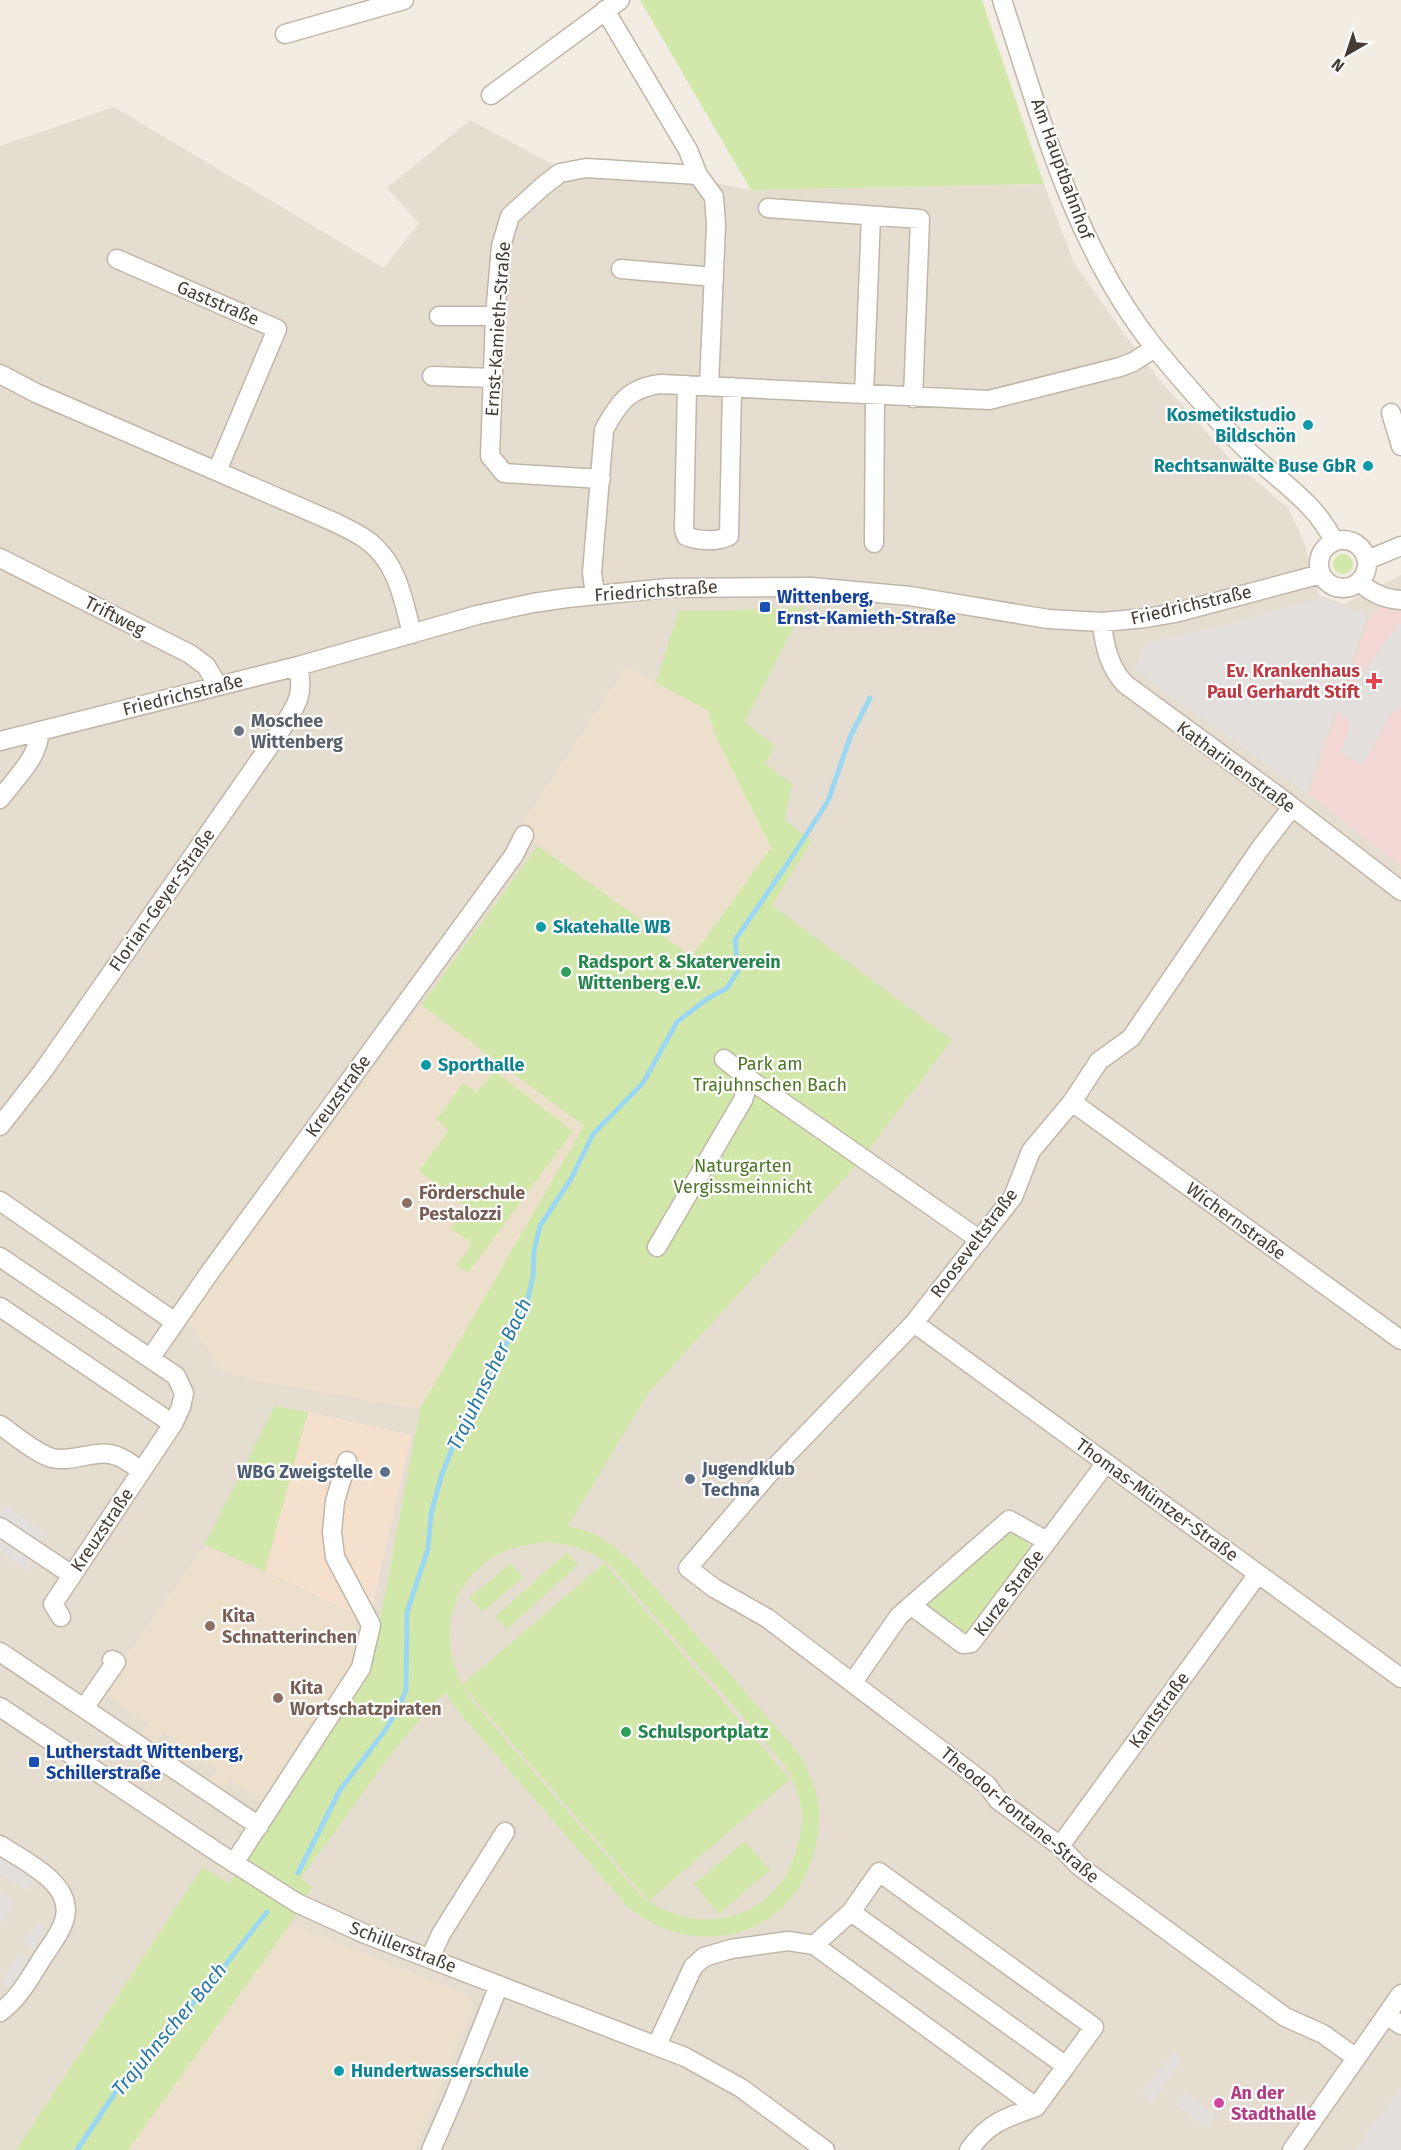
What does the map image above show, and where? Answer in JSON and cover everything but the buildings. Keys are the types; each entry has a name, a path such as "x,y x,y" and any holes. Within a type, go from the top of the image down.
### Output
{"street":[{"path":"285,34 404,0"},
{"name":"Am Hauptbahnhof","path":"1002,0 1075,213 1112,286 1155,348 1203,404 1246,449 1306,505 1330,533 1334,542"},
{"path":"491,95 613,5 688,150 698,175 714,197 716,225 709,386"},
{"name":"Ernst-Kamieth-Straße","path":"601,479 504,473 490,456 495,316 501,246 510,216 560,174 586,168 698,175"},
{"path":"768,208 920,219 913,398"},
{"path":"871,216 869,395 874,543"},
{"name":"Gaststraße","path":"117,259 278,329 217,471"},
{"path":"621,269 714,277"},
{"path":"439,316 495,316"},
{"path":"596,594 592,573 604,430 615,409 630,394 646,385 989,400 1120,367 1155,348"},
{"path":"0,374 36,393 334,522 362,537 384,555 398,582 412,634"},
{"path":"432,376 493,378"},
{"path":"687,385 684,529 686,536 692,538 723,539 729,536 732,387"},
{"path":"1391,413 1401,446"},
{"path":"1344,540 1355,543 1363,550 1367,560 1367,569 1359,582 1347,588 1338,587 1327,581 1321,574 1319,564 1326,547 1344,540"},
{"path":"1367,560 1401,546"},
{"name":"Triftweg","path":"0,558 190,654 206,666 218,686"},
{"name":"Friedrichstraße","path":"0,741 298,666 507,608 596,594 716,586 837,588 910,596 1048,619 1102,622 1175,613 1321,574"},
{"path":"1359,582 1375,594 1401,600"},
{"name":"Katharinenstraße","path":"1102,622 1109,659 1118,677 1125,684 1292,807 1401,891"},
{"name":"Florian-Geyer-Straße","path":"0,1126 43,1071 291,714 302,692 298,666"},
{"path":"0,799 34,754 39,741 39,732"},
{"name":"Rooseveltstraße","path":"688,1568 773,1468 914,1323 980,1240 1013,1197 1032,1152 1072,1102 1099,1061 1131,1038 1259,850 1292,807"},
{"name":"Kreuzstraße","path":"151,1357 217,1262 514,855 524,835"},
{"path":"724,1059 749,1079 980,1240"},
{"path":"657,1247 743,1100 749,1079"},
{"name":"Wichernstraße","path":"1072,1102 1401,1340"},
{"path":"0,1201 175,1322"},
{"name":"Kreuzstraße","path":"0,1257 151,1357 176,1376 184,1393 173,1424 53,1604 61,1617"},
{"path":"0,1307 173,1424"},
{"name":"Thomas-Müntzer-Straße","path":"914,1323 1401,1678"},
{"path":"0,1425 50,1458 74,1459 101,1453 124,1460 141,1471"},
{"path":"234,1863 353,1682 361,1668 369,1640 370,1625 335,1557 332,1532 335,1501 347,1461"},
{"name":"Kurze Straße","path":"912,1606 963,1644 971,1643 1106,1463"},
{"name":"Kurze Straße","path":"853,1682 899,1616 1009,1520 1047,1542"},
{"path":"0,1527 72,1575"},
{"name":"Theodor-Fontane-Straße","path":"688,1568 714,1588 766,1618 853,1682 987,1785 998,1800 1060,1846 1079,1866 1285,2017 1323,2034 1356,2057"},
{"name":"Kantstraße","path":"1060,1846 1258,1574"},
{"path":"0,1652 259,1826"},
{"path":"84,1708 116,1662 112,1660"},
{"name":"Schillerstraße","path":"0,1707 234,1863 317,1913 657,2045 705,2067 741,2088 825,2150"},
{"path":"430,1958 441,1934 505,1832"},
{"path":"0,1845 55,1884 66,1901 65,1920 55,1939 12,2004 0,2012"},
{"path":"814,1945 851,1912 879,1872 1094,2027 1036,2107 999,2120 979,2136 969,2150"},
{"path":"851,1912 1066,2066"},
{"path":"657,2045 693,1967 704,1957 731,1949 788,1941 814,1945 1036,2107"},
{"path":"431,2150 499,1984"},
{"path":"1292,2150 1401,1994"},
{"path":"1386,2014 1401,2025"}],"shaded area":[{"path":"114,107 384,268 419,223 387,188 470,120 563,170 688,178 751,190 1044,184 1074,263 1156,376 1232,461 1288,508 1304,542 1319,595 1344,604 1401,575 1401,2150 0,2150 0,146"},
{"name":"Ev. Krankenhaus Paul Gerhardt Stift","path":"1401,590 1401,865 1309,794 1370,616"},
{"path":"1321,597 1367,615 1336,708 1399,623 1401,624 1401,706 1390,715 1362,766 1341,752 1351,722 1335,710 1307,793 1134,669 1147,643 1238,622"},
{"path":"626,666 708,711 717,739 771,848 692,957 518,830"},
{"name":"Förderschule Pestalozzi","path":"421,1005 584,1126 420,1409 249,1379 220,1370 188,1320"},
{"path":"308,1412 412,1435 372,1607 355,1614 265,1571"},
{"path":"8,1507 48,1535 33,1543 0,1520 0,1511"},
{"path":"0,1533 30,1553 30,1572 0,1551"},
{"path":"205,1545 355,1614 356,1645 348,1672 264,1801 230,1779 221,1792 207,1783 217,1769 163,1732 153,1747 139,1738 148,1723 101,1691"},
{"path":"0,1856 35,1880 27,1891 0,1873"},
{"path":"0,1891 15,1901 0,1924"},
{"path":"37,1924 49,1931 37,1951 24,1943"},
{"path":"290,1924 470,1996 471,2012 414,2150 128,2150"},
{"path":"19,1953 31,1960 12,1989 1,1982"},
{"path":"1173,2052 1183,2059 1153,2102 1142,2094"},
{"path":"1401,2088 1401,2150 1354,2150"},
{"path":"1185,2092 1217,2114 1207,2128 1175,2105"}],"green space":[{"path":"640,0 982,0 1044,184 751,190"},
{"path":"1343,554 1350,557 1353,564 1350,571 1343,574 1336,571 1333,564 1336,557"},
{"name":"Park am Trajuhnschen Bach","path":"804,607 745,722 775,746 765,764 792,784 785,820 812,841 772,905 952,1040 861,1160 649,1392 568,1526 601,1538 640,1570 800,1755 814,1786 820,1812 815,1848 804,1879 787,1903 765,1921 740,1932 712,1937 683,1934 655,1924 628,1907 458,1711 445,1692 398,1745 301,1878 312,1887 290,1924 128,2150 16,2150 203,1867 229,1884 366,1672 383,1606 420,1409 584,1126 421,1005 538,846 692,957 771,848 717,739 708,711 656,682 679,611","holes":["548,1542 588,1552 610,1565 788,1770 801,1808 802,1822 799,1840 789,1870 774,1890 756,1906 734,1915 711,1919 686,1917 662,1909 640,1895 472,1701 461,1682 453,1662 450,1641 451,1620 456,1601 466,1583 480,1567 499,1554 517,1547"]},
{"path":"494,1071 573,1131 468,1273 457,1265 472,1244 451,1228 467,1207 419,1171 449,1130 436,1120 463,1083 477,1093"},
{"path":"275,1406 308,1412 265,1571 205,1545"},
{"path":"1014,1532 1029,1544 1032,1554 969,1634 954,1633 928,1612 929,1597 1001,1534"},
{"path":"567,1552 578,1565 507,1629 495,1617"},
{"path":"511,1563 523,1578 482,1612 470,1597"},
{"name":"Schulsportplatz","path":"604,1563 790,1779 649,1901 462,1685"},
{"path":"745,1841 770,1870 719,1914 694,1884"}],"waterway":[{"name":"Trajuhnscher Bach","path":"298,1873 340,1790 384,1732 406,1690 407,1612 428,1549 431,1514 441,1477 463,1421 510,1337 528,1298 533,1277 534,1251 540,1226 571,1179 593,1134 643,1083 677,1022 707,999 727,988 738,971 735,940 828,801 851,735 870,698"},
{"name":"Trajuhnscher Bach","path":"77,2150 123,2081 212,1982 267,1912"}],"place":[{"name":"Kosmetikstudio Bildschön","path":"1308,425"},
{"name":"Rechtsanwälte Buse GbR","path":"1368,466"},
{"name":"Wittenberg, Ernst-Kamieth-Straße","path":"765,607"},
{"name":"Ev. Krankenhaus Paul Gerhardt Stift","path":"1374,681"},
{"name":"Moschee Wittenberg","path":"239,731"},
{"name":"Skatehalle WB","path":"541,927"},
{"name":"Radsport & Skaterverein Wittenberg e.V.","path":"566,972"},
{"name":"Sporthalle","path":"426,1065"},
{"name":"Förderschule Pestalozzi","path":"407,1203"},
{"name":"WBG Zweigstelle","path":"385,1472"},
{"name":"Jugendklub Techna","path":"690,1479"},
{"name":"Kita Schnatterinchen","path":"210,1626"},
{"name":"Kita Wortschatzpiraten","path":"278,1698"},
{"name":"Schulsportplatz","path":"626,1732"},
{"name":"Lutherstadt Wittenberg, Schillerstraße","path":"34,1762"},
{"name":"Hundertwasserschule","path":"339,2071"},
{"name":"An der Stadthalle","path":"1219,2103"}],"park label":[{"name":"Naturgarten Vergissmeinnicht","path":"743,1176"}]}
